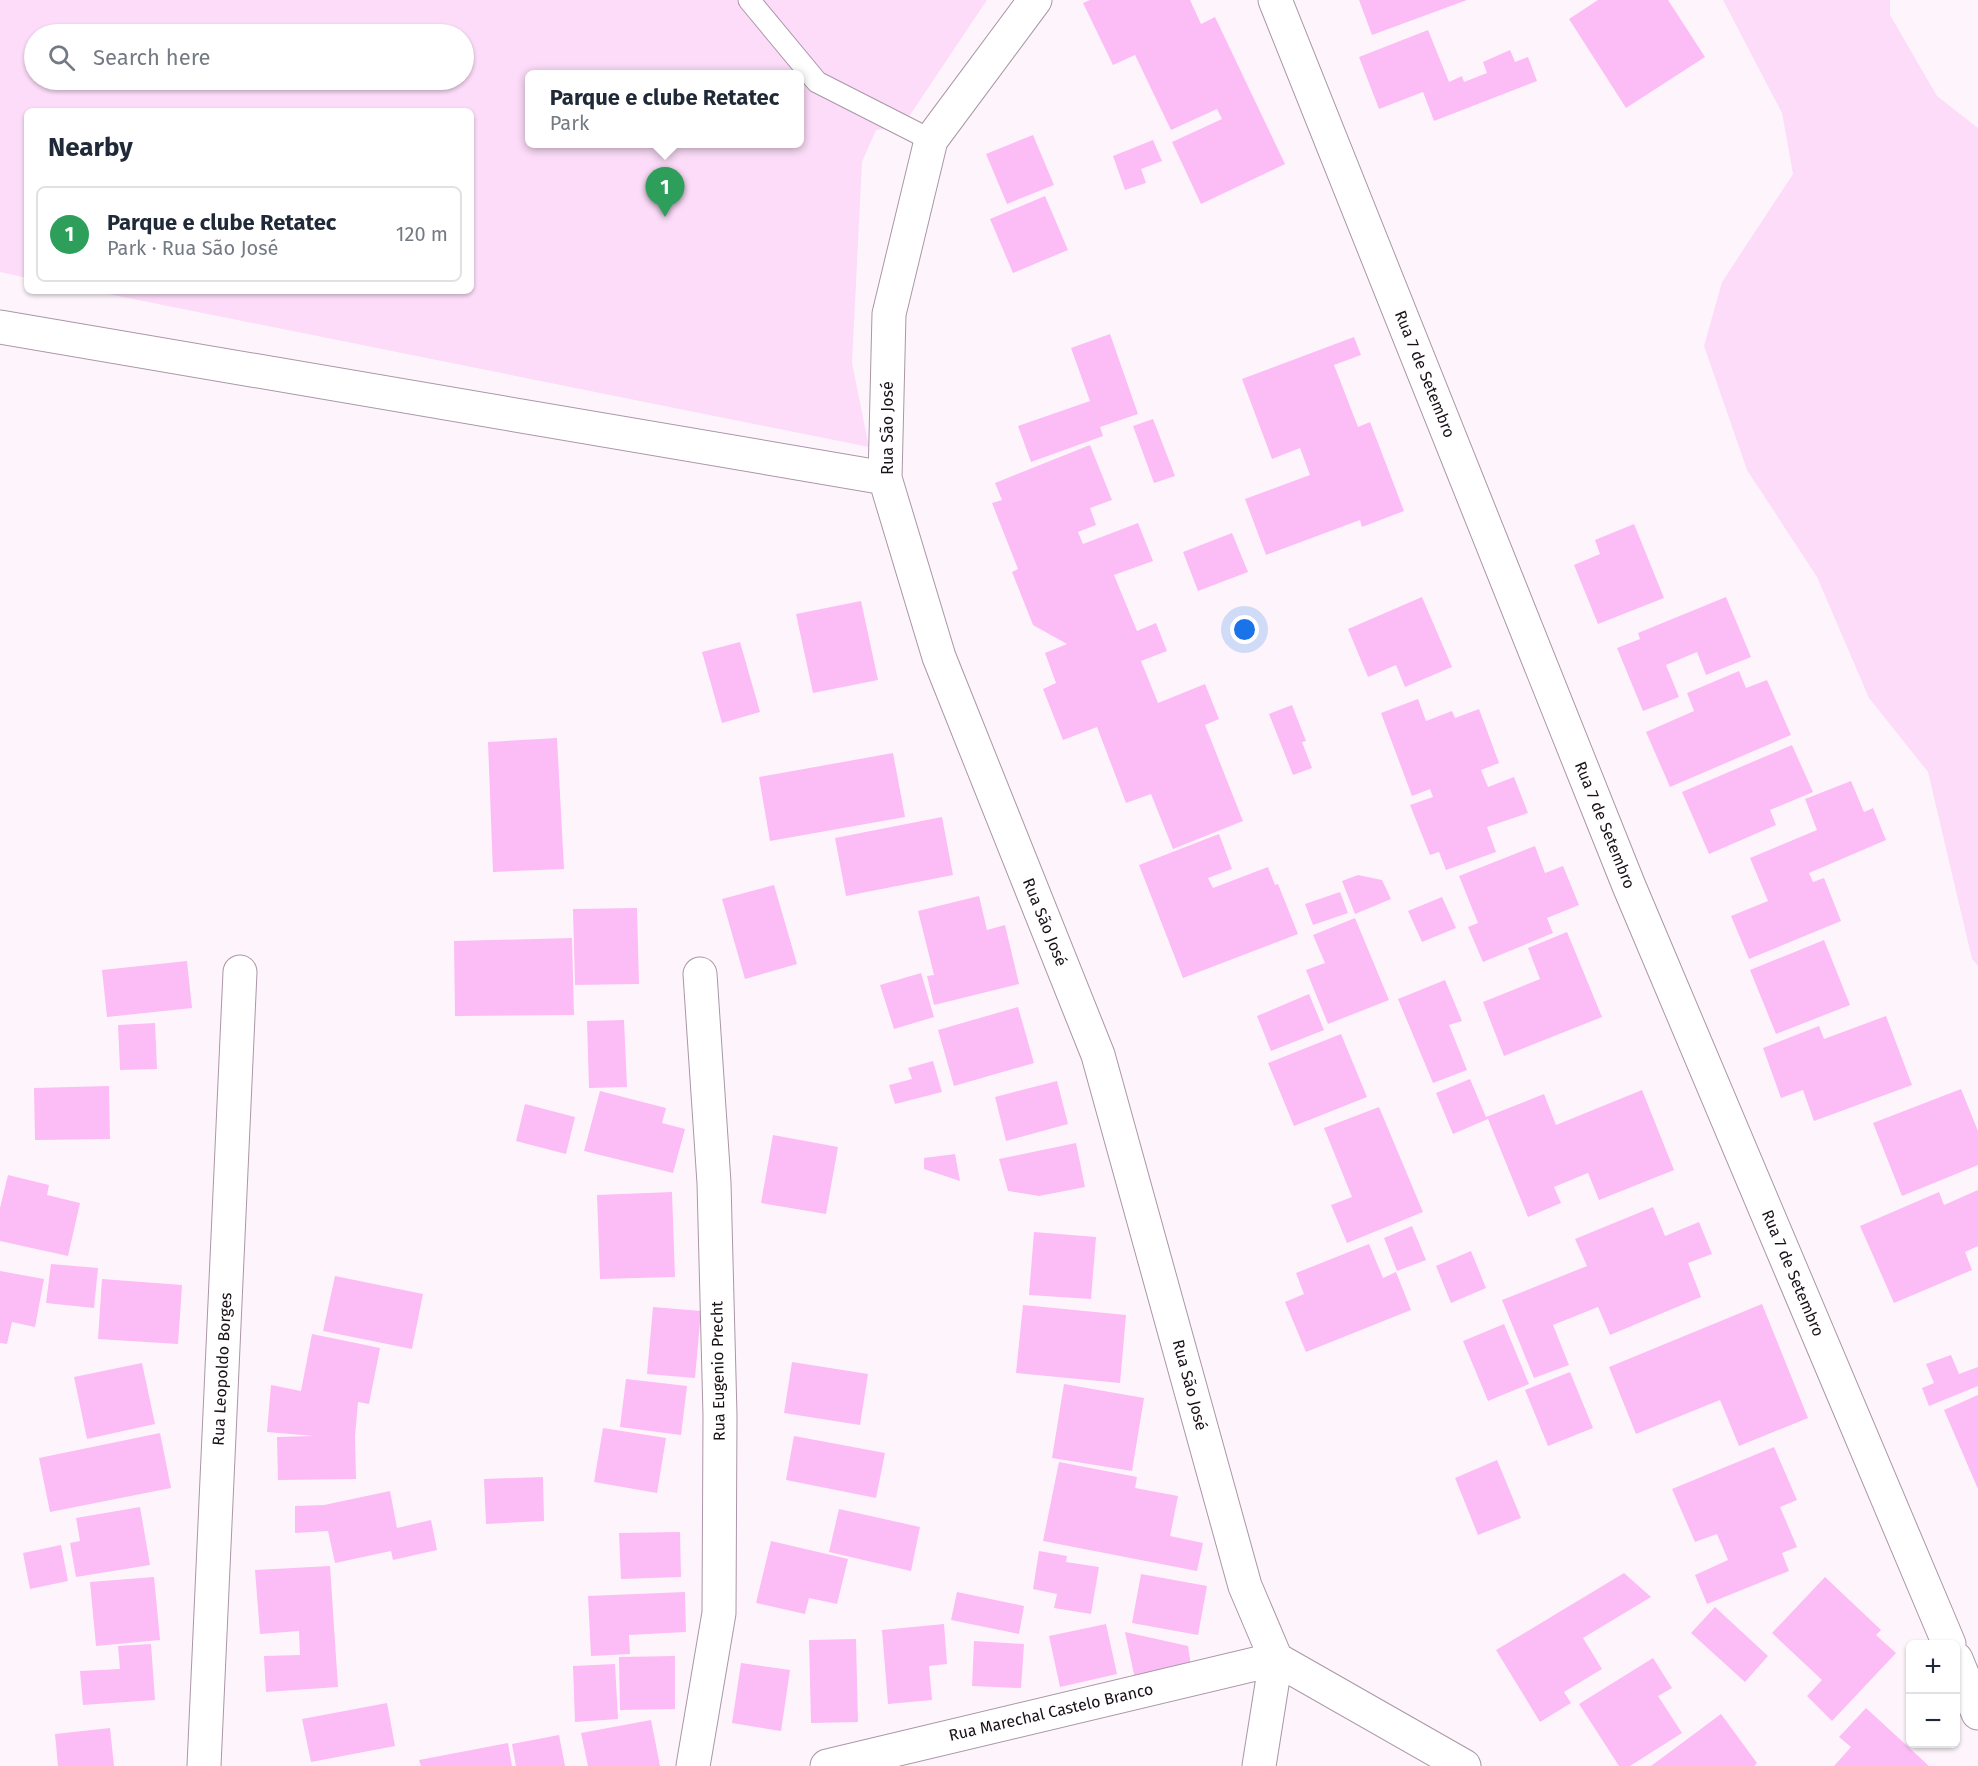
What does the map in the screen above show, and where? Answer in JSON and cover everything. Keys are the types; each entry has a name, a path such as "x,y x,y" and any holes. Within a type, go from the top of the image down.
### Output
{"street":[{"name":"Rua São José","path":"1035,0 931,140 889,314 885,478 939,657 1098,1055 1245,1586 1276,1659"},
{"name":"Rua 7 de Setembro","path":"1275,0 1629,886 1947,1640"},
{"path":"0,327 885,478"},
{"name":"Rua Leopoldo Borges","path":"204,1766 240,972"},
{"name":"Rua Eugenio Precht","path":"693,1766 719,1613 720,1415 714,1183 700,974"},
{"path":"1259,1766 1276,1659 1464,1766"},
{"name":"Rua Marechal Castelo Branco","path":"827,1766 1276,1659"},
{"path":"1960,1669 1978,1713"}],"lane":[{"path":"749,0 817,82 931,140"}],"shaded area":[{"path":"0,0 987,0 902,127 876,130 862,162 852,363 869,447 108,294 474,294 474,108 24,108 24,277 0,272"},
{"path":"1723,0 1890,0 1890,15 1937,96 1978,128 1978,966 1972,959 1928,772 1869,698 1817,577 1747,470 1704,346 1722,282 1793,174 1782,113"}],"building":[{"path":"1090,0 1190,0 1201,24 1215,17 1285,164 1201,204 1172,142 1222,119 1217,109 1171,130 1135,55 1113,65 1083,3"},
{"path":"1359,0 1467,0 1372,35"},
{"path":"1598,0 1668,0 1705,57 1626,108 1569,19"},
{"path":"1428,30 1449,82 1462,76 1464,82 1487,73 1483,62 1510,50 1515,62 1528,57 1537,81 1434,121 1423,92 1379,109 1359,57"},
{"path":"1033,135 1054,185 1007,204 986,154"},
{"path":"1153,140 1162,161 1141,169 1146,183 1125,190 1113,156"},
{"path":"1045,196 1068,250 1013,273 990,219"},
{"path":"1110,334 1138,414 1100,427 1103,436 1031,462 1018,426 1090,401 1071,348"},
{"path":"1354,337 1361,355 1334,365 1358,427 1370,422 1404,511 1362,527 1360,520 1266,555 1245,499 1310,475 1300,448 1272,459 1242,379"},
{"path":"1153,419 1175,476 1154,483 1133,426"},
{"path":"1090,445 1112,500 1090,508 1096,525 1078,532 1083,544 1138,523 1153,561 1114,575 1137,631 1156,623 1167,651 1141,661 1158,703 1205,684 1219,719 1205,725 1243,821 1173,849 1151,794 1126,803 1097,727 1063,740 1043,689 1056,683 1045,653 1067,644 1033,625 1012,572 1018,569 992,503 1002,500 995,483"},
{"path":"1634,524 1664,598 1598,624 1574,565 1600,554 1595,540"},
{"path":"1232,533 1248,572 1198,591 1183,552"},
{"path":"1422,597 1452,667 1405,687 1396,665 1368,677 1348,629"},
{"path":"1726,597 1751,657 1706,675 1697,652 1666,665 1679,697 1643,711 1617,648 1640,639 1638,633"},
{"path":"861,601 878,680 813,693 796,614"},
{"path":"740,642 760,712 722,723 702,652"},
{"path":"1739,671 1746,688 1767,680 1791,735 1670,787 1646,732 1694,711 1687,693"},
{"path":"1418,699 1426,721 1452,711 1455,718 1479,709 1499,763 1481,770 1488,787 1514,777 1528,813 1487,827 1496,852 1446,870 1439,852 1430,855 1410,805 1433,797 1430,789 1412,796 1381,713"},
{"path":"1292,705 1306,741 1302,742 1312,768 1293,775 1269,714"},
{"path":"557,738 564,869 493,872 488,742"},
{"path":"1792,745 1813,792 1770,810 1776,825 1709,854 1682,792"},
{"path":"893,753 905,817 770,841 759,777"},
{"path":"1851,781 1864,812 1873,808 1886,840 1809,873 1813,882 1824,878 1841,921 1749,959 1731,916 1768,901 1750,858 1817,830 1805,799"},
{"path":"942,817 953,875 846,896 835,838"},
{"path":"1219,834 1232,869 1208,878 1213,888 1268,867 1275,885 1278,884 1298,934 1183,978 1139,865"},
{"path":"1535,846 1545,873 1563,866 1579,905 1547,918 1553,933 1483,962 1468,927 1478,923 1459,876"},
{"path":"1358,875 1382,880 1391,899 1355,914 1342,881"},
{"path":"774,885 797,964 745,979 722,899"},
{"path":"1340,892 1348,913 1313,925 1305,904"},
{"path":"979,896 987,930 1005,925 1019,984 934,1005 927,976 934,975 918,911"},
{"path":"1442,897 1456,928 1422,942 1408,911"},
{"path":"637,908 639,984 575,985 573,909"},
{"path":"1355,918 1389,1000 1328,1024 1306,970 1325,963 1313,935"},
{"path":"1567,932 1602,1017 1504,1056 1483,1002 1540,979 1528,948"},
{"path":"572,938 574,1015 455,1016 454,941"},
{"path":"1824,940 1850,1005 1776,1034 1750,970"},
{"path":"187,961 192,1008 107,1017 102,970"},
{"path":"921,973 934,1017 894,1029 880,985"},
{"path":"1445,980 1462,1021 1449,1025 1467,1070 1433,1083 1398,999"},
{"path":"1309,994 1324,1030 1271,1051 1257,1016"},
{"path":"1018,1007 1034,1063 954,1086 938,1030"},
{"path":"1886,1016 1912,1085 1814,1121 1803,1090 1781,1098 1763,1048 1819,1026 1824,1039"},
{"path":"624,1020 627,1087 589,1088 587,1021"},
{"path":"155,1023 157,1069 120,1070 118,1025"},
{"path":"1341,1034 1367,1097 1294,1126 1268,1063"},
{"path":"933,1061 942,1092 895,1104 889,1085 912,1079 908,1068"},
{"path":"1470,1079 1486,1117 1544,1094 1556,1125 1642,1090 1674,1170 1599,1200 1588,1173 1554,1187 1561,1203 1528,1217 1488,1119 1453,1134 1436,1093"},
{"path":"1057,1081 1068,1124 1006,1141 995,1097"},
{"path":"109,1086 110,1139 35,1140 34,1088"},
{"path":"1961,1089 1978,1131 1978,1165 1902,1196 1873,1123"},
{"path":"600,1091 666,1108 662,1123 685,1129 673,1173 584,1151"},
{"path":"525,1104 575,1117 566,1154 516,1141"},
{"path":"1379,1107 1423,1212 1347,1243 1331,1205 1352,1197 1324,1128"},
{"path":"773,1135 838,1147 826,1214 761,1203"},
{"path":"1076,1143 1085,1187 1039,1196 1008,1191 999,1159"},
{"path":"955,1154 960,1181 924,1169 924,1158"},
{"path":"8,1175 49,1185 47,1195 80,1203 68,1256 0,1241 0,1208"},
{"path":"1978,1190 1978,1246 1965,1252 1972,1270 1894,1303 1860,1226 1939,1192 1944,1205"},
{"path":"672,1192 675,1277 600,1279 597,1195"},
{"path":"1653,1207 1665,1236 1699,1222 1712,1254 1688,1263 1701,1297 1610,1335 1598,1307 1553,1325 1569,1365 1534,1378 1502,1300 1587,1266 1575,1239"},
{"path":"1412,1226 1426,1260 1397,1271 1384,1238"},
{"path":"1034,1232 1096,1237 1091,1299 1029,1295"},
{"path":"1369,1244 1383,1278 1396,1272 1411,1310 1306,1352 1285,1302 1304,1294 1296,1273"},
{"path":"1471,1251 1486,1288 1451,1303 1436,1266"},
{"path":"51,1264 98,1268 94,1308 46,1303"},
{"path":"0,1271 44,1279 35,1327 12,1322 7,1344 0,1343"},
{"path":"335,1276 423,1294 412,1349 323,1331"},
{"path":"102,1279 182,1285 178,1344 98,1339"},
{"path":"1762,1304 1808,1418 1739,1446 1720,1400 1636,1434 1609,1367"},
{"path":"1023,1305 1126,1315 1120,1383 1016,1373"},
{"path":"653,1307 701,1311 695,1378 647,1374"},
{"path":"1504,1324 1529,1384 1488,1401 1463,1341"},
{"path":"312,1334 380,1348 369,1404 358,1402 355,1436 356,1479 278,1480 277,1437 314,1436 267,1432 271,1385 301,1391"},
{"path":"1951,1355 1959,1374 1978,1367 1978,1386 1929,1406 1922,1388 1934,1383 1926,1364"},
{"path":"792,1362 868,1374 860,1425 784,1413"},
{"path":"142,1363 155,1424 87,1439 74,1377"},
{"path":"1570,1372 1593,1428 1548,1446 1525,1390"},
{"path":"626,1379 687,1386 681,1435 620,1427"},
{"path":"1064,1384 1144,1398 1132,1471 1052,1458"},
{"path":"1978,1395 1978,1489 1944,1410"},
{"path":"603,1428 666,1438 657,1493 594,1482"},
{"path":"160,1433 171,1488 50,1512 39,1458"},
{"path":"794,1436 885,1453 876,1498 786,1480"},
{"path":"1774,1447 1797,1500 1780,1507 1797,1547 1782,1553 1789,1571 1707,1604 1695,1575 1728,1560 1717,1534 1695,1542 1672,1489"},
{"path":"1497,1460 1521,1518 1478,1535 1455,1478"},
{"path":"1059,1462 1137,1477 1135,1488 1178,1496 1170,1536 1203,1543 1197,1571 1043,1541"},
{"path":"543,1477 544,1521 486,1524 484,1479"},
{"path":"390,1491 397,1528 431,1520 437,1550 393,1560 391,1551 335,1563 328,1531 295,1533 295,1506 324,1505"},
{"path":"140,1507 150,1565 76,1577 70,1543 80,1541 76,1518"},
{"path":"839,1509 920,1527 911,1571 829,1552"},
{"path":"680,1532 681,1577 621,1579 619,1533"},
{"path":"771,1541 848,1559 837,1604 809,1598 805,1614 756,1603"},
{"path":"61,1545 68,1581 30,1589 23,1553"},
{"path":"1039,1551 1067,1556 1066,1562 1099,1567 1091,1614 1054,1608 1057,1594 1033,1589"},
{"path":"330,1566 338,1687 266,1692 264,1656 300,1655 299,1631 260,1634 255,1570"},
{"path":"1624,1573 1651,1597 1583,1638 1602,1669 1564,1692 1571,1703 1540,1722 1496,1650"},
{"path":"1141,1574 1207,1586 1198,1635 1132,1623"},
{"path":"154,1577 160,1640 96,1646 90,1582"},
{"path":"1825,1577 1881,1630 1876,1635 1896,1653 1832,1721 1807,1696 1822,1680 1772,1633"},
{"path":"685,1592 686,1632 629,1635 630,1654 591,1656 588,1596"},
{"path":"957,1592 1024,1606 1019,1634 951,1620"},
{"path":"1715,1607 1768,1656 1745,1682 1691,1633"},
{"path":"944,1624 947,1664 929,1666 932,1700 888,1704 882,1630"},
{"path":"1106,1624 1117,1674 1060,1687 1049,1636"},
{"path":"1125,1632 1188,1646 1191,1666 1135,1679"},
{"path":"856,1639 858,1722 811,1723 809,1640"},
{"path":"974,1641 1024,1644 1021,1688 972,1686"},
{"path":"151,1644 155,1700 83,1705 80,1671 120,1669 118,1646"},
{"path":"675,1656 675,1709 620,1710 619,1657"},
{"path":"1653,1658 1672,1688 1658,1696 1682,1733 1630,1766 1619,1766 1579,1704"},
{"path":"741,1663 790,1670 781,1731 732,1723"},
{"path":"615,1664 618,1719 575,1722 573,1666"},
{"path":"387,1703 395,1746 311,1762 302,1719"},
{"path":"1866,1708 1906,1745 1906,1748 1909,1748 1929,1766 1834,1766 1851,1747 1839,1737"},
{"path":"1721,1714 1757,1763 1754,1766 1651,1766"},
{"path":"651,1720 660,1766 588,1766 581,1733"},
{"path":"110,1728 114,1766 58,1766 55,1734"},
{"path":"559,1735 565,1766 516,1766 512,1744"},
{"path":"508,1743 512,1766 421,1766 419,1760"}],"place":[{"name":"Parque e clube Retatec","path":"665,217"}]}
